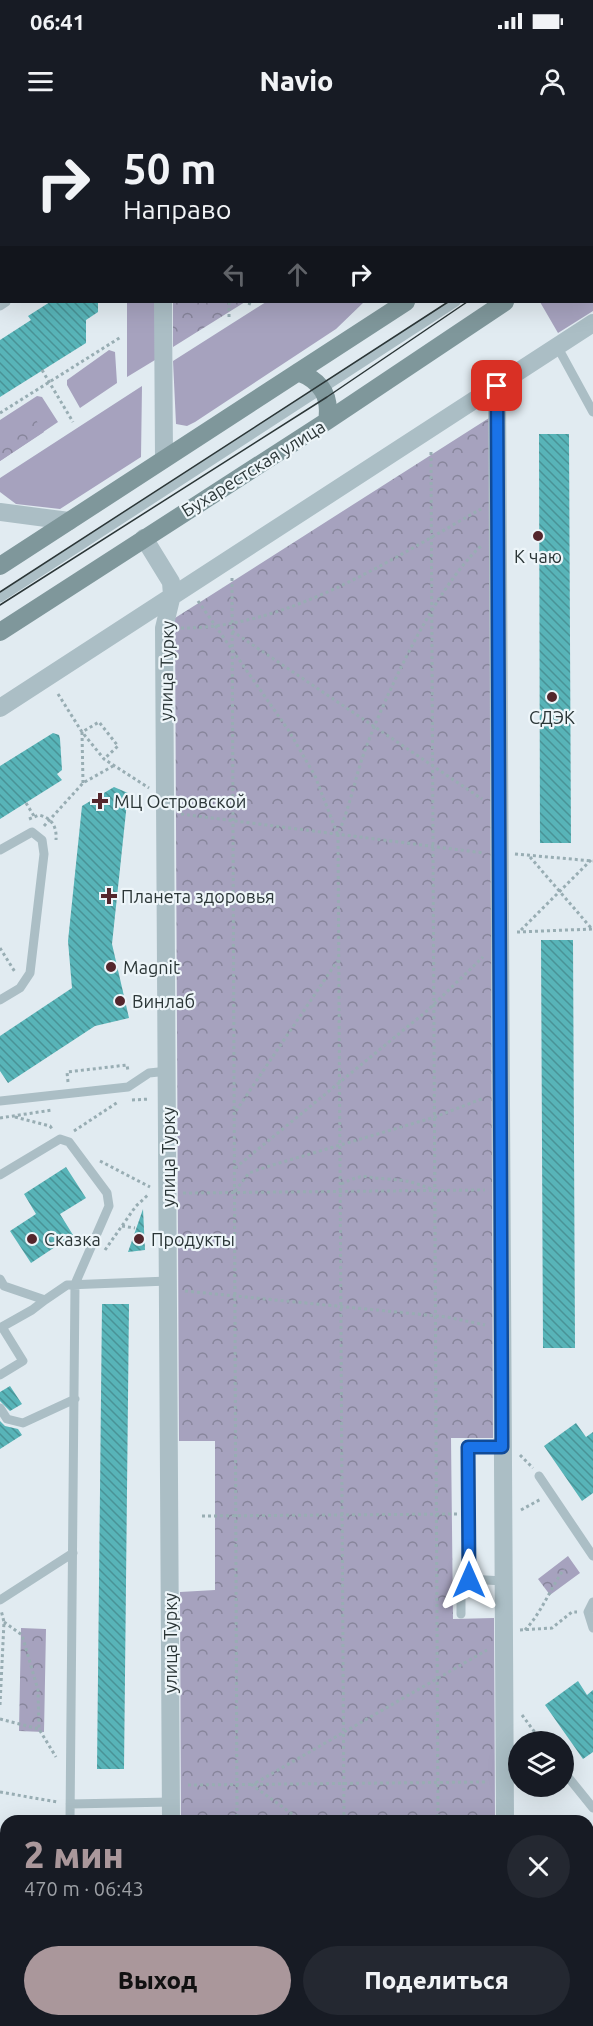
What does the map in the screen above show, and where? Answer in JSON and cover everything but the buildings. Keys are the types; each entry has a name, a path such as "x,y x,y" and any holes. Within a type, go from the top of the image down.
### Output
{"main road":[{"path":"0,566 404,303"},
{"name":"Бухарестская улица","path":"0,632 327,421 504,303"},
{"path":"298,372 310,376 322,388 329,409 327,421"}],"street":[{"path":"163,303 164,459"},
{"path":"0,708 593,323"},
{"path":"497,386 502,1328 510,1449 503,1581 511,1636 504,1815"},
{"path":"0,512 69,521"},
{"name":"улица Турку","path":"144,538 171,582 172,595 164,628 171,1815"}],"lane":[{"path":"0,598 454,303"},
{"path":"557,346 593,412"},
{"path":"0,850 27,833 38,834 42,840 44,854 30,973 20,988 0,1000"},
{"path":"0,1101 128,1087 149,1073 168,1071"},
{"path":"0,1175 60,1139 69,1142 77,1149 107,1193 109,1206 75,1284 70,1815"},
{"path":"0,1279 4,1286 16,1292 45,1300"},
{"path":"0,1375 23,1361 1,1327 32,1310 67,1285 168,1285"},
{"path":"0,1408 7,1419 23,1423 75,1399"},
{"path":"461,1614 460,1591 469,1580 468,1447 510,1449"},
{"path":"539,1476 593,1556"},
{"path":"0,1600 73,1553"},
{"path":"469,1580 503,1581"},
{"path":"593,1602 588,1612 593,1628"},
{"path":"574,1784 593,1808"},
{"path":"70,1804 171,1802"}],"path":[{"path":"324,120 334,120"},
{"path":"229,303 229,318"},
{"path":"0,413 121,337"},
{"path":"42,370 73,422"},
{"path":"431,452 438,1815"},
{"path":"164,628 232,626 331,589 498,499"},
{"path":"338,834 375,727 413,645 464,565 498,532"},
{"path":"232,583 237,1815"},
{"path":"196,600 276,710 324,795 338,834 344,1815"},
{"path":"232,631 499,811"},
{"path":"58,694 82,732 104,759 153,790"},
{"path":"82,732 99,722 118,746 104,759"},
{"path":"82,732 83,783"},
{"path":"38,834 83,783 113,766"},
{"path":"26,803 34,816"},
{"path":"166,812 500,855 592,860"},
{"path":"529,855 593,929"},
{"path":"520,932 592,860"},
{"path":"235,1168 435,1004 514,932 593,929"},
{"path":"0,948 16,974"},
{"path":"235,1112 339,959"},
{"path":"57,1086 68,1084 67,1072 127,1065 128,1076 131,1075"},
{"path":"234,1192 249,1173 435,1117 501,1092"},
{"path":"73,1131 119,1101"},
{"path":"13,1116 50,1126 54,1131"},
{"path":"91,1156 151,1188"},
{"path":"341,1185 369,1175 386,1179 408,1179 436,1191"},
{"path":"178,1193 493,1190"},
{"path":"101,1255 136,1206 148,1194 155,1193"},
{"path":"122,1226 135,1228"},
{"path":"168,1285 234,1296 437,1316 502,1328"},
{"path":"510,1449 539,1476"},
{"path":"518,1511 551,1494"},
{"path":"202,1516 468,1515"},
{"path":"252,1785 439,1676 525,1630 535,1620 550,1589 564,1569"},
{"path":"0,1609 4,1622 0,1705"},
{"path":"525,1630 546,1630 572,1612 588,1612"},
{"path":"4,1622 22,1635 38,1690 39,1729 58,1760 70,1772"},
{"path":"518,1712 526,1718 535,1731"},
{"path":"0,1719 39,1729"},
{"path":"178,1785 496,1782"},
{"path":"252,1785 294,1815"},
{"path":"0,1792 70,1804"}],"green space":[{"path":"127,303 155,303 155,360 127,377"},
{"path":"173,303 243,303 173,347"},
{"path":"264,303 363,303 336,329 187,426 176,424 173,361"},
{"path":"541,303 593,303 593,311 558,333"},
{"path":"109,350 115,352 117,383 80,408 67,385 67,380"},
{"path":"142,386 141,457 60,509 16,504 0,492 0,478"},
{"path":"37,396 42,397 58,422 0,461 0,420"},
{"path":"34,417 44,432 0,461 0,439"},
{"path":"489,418 493,1438 451,1438 453,1619 494,1618 495,1815 181,1815 180,1592 215,1590 215,1441 179,1441 175,618"},
{"path":"568,1556 580,1573 550,1595 538,1579"},
{"path":"21,1628 46,1629 44,1732 19,1731"}],"tram line":[{"path":"0,592 446,303"},
{"path":"0,605 327,397 466,303"}],"place":[{"name":"К чаю","path":"538,536"},
{"name":"СДЭК","path":"552,697"},
{"name":"МЦ Островской","path":"100,801"},
{"name":"Планета здоровья","path":"109,896"},
{"name":"Magnit","path":"111,967"},
{"name":"Винлаб","path":"120,1001"},
{"name":"Сказка","path":"32,1239"},
{"name":"Продукты","path":"139,1239"}],"route":[{"path":"469,1580 468,1447 502,1447 497,386"}]}
